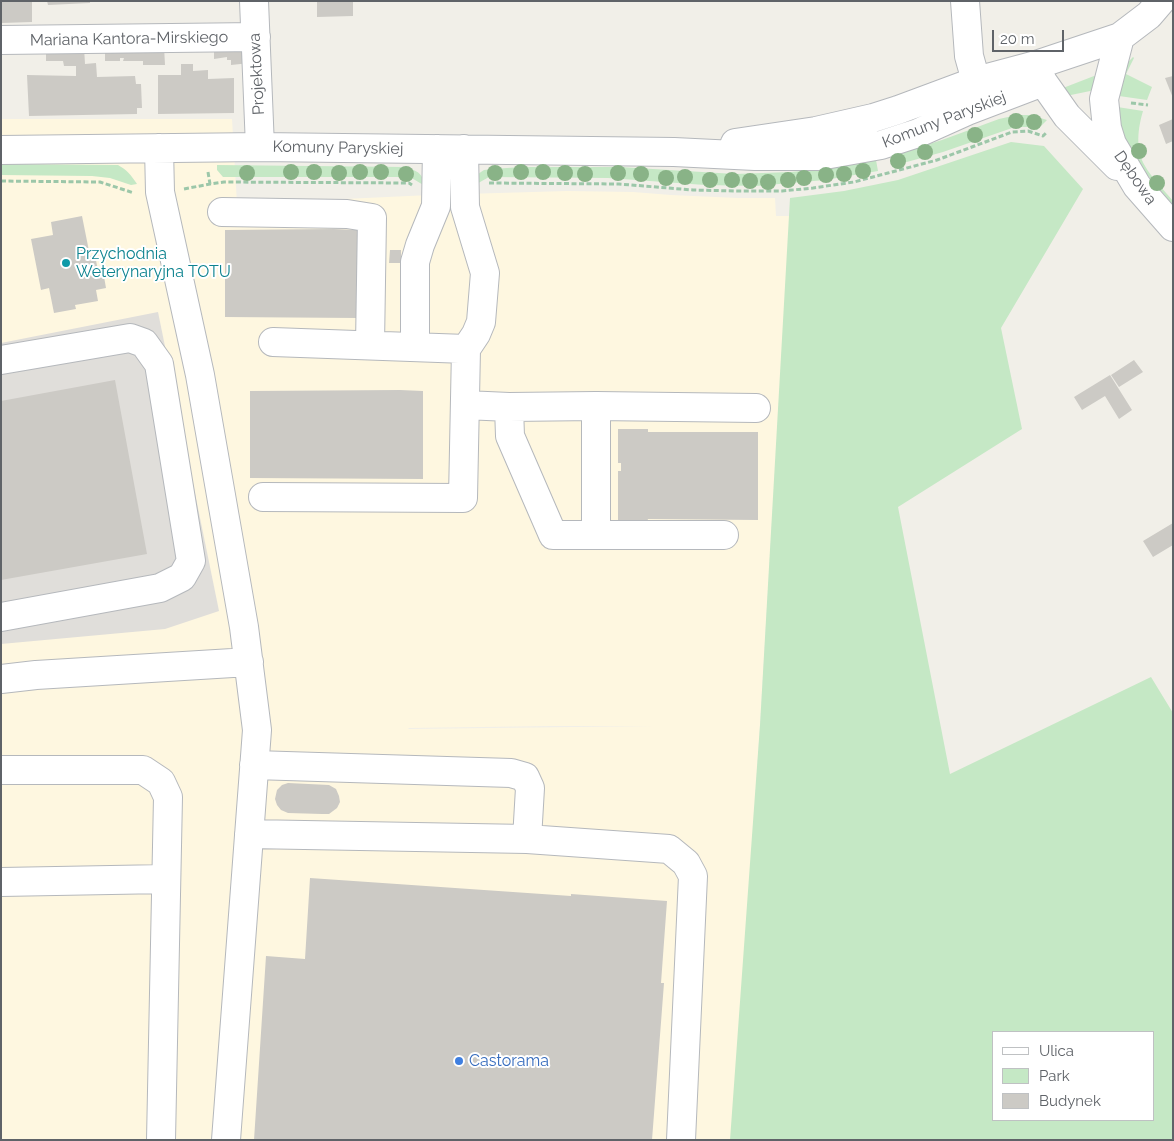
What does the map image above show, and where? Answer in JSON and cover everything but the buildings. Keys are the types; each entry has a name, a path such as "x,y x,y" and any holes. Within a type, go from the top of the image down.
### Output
{"street":[{"name":"Projektowa","path":"254,1 260,147"},
{"path":"965,1 970,56 976,81"},
{"path":"1137,186 1067,116 1039,74 1120,37 1149,15 1161,1"},
{"name":"Mariana Kantora-Mirskiego","path":"1,40 256,37"},
{"name":"Dębowa","path":"1120,37 1104,99 1107,128 1112,144 1137,186 1173,227"},
{"name":"Komuny Paryskiej","path":"674,152 845,125 898,110 976,81 1039,74"},
{"name":"Komuny Paryskiej","path":"1,150 260,147 674,152 788,157 819,156 881,145 918,134 1039,74"},
{"path":"159,148 160,192 200,375 242,618 257,730 226,1140"},
{"path":"415,347 415,262 436,206 437,149"},
{"path":"263,497 463,498 466,349 481,322 485,273 465,207 464,149"},
{"path":"222,212 347,214 372,218 370,345"},
{"path":"1,360 130,338 144,344 159,364 191,561 182,578 160,588 1,617"},
{"path":"273,342 466,349"},
{"path":"465,405 756,408"},
{"path":"509,406 510,436 554,535 724,535"},
{"path":"596,406 596,535"},
{"path":"1,679 36,675 248,662"},
{"path":"254,765 511,773 525,777 530,788 526,839"},
{"path":"1,770 143,770 161,782 168,797 161,1140"},
{"path":"249,834 526,839 670,849 686,863 693,876 681,1140"},
{"path":"1,882 166,879"}],"path":[{"path":"1,181 100,182 139,195"},
{"path":"176,190 224,182 409,183 416,187"}],"shaded area":[{"path":"1,119 232,119 237,204 567,191 775,198 776,216 790,216 733,1140 1,1140","holes":["552,726 657,726 408,729"]},
{"path":"158,312 219,611 165,629 1,644 1,343"}],"green space":[{"path":"1133,57 1126,74 1152,87 1147,100 1112,95 1127,63"},
{"path":"1094,76 1097,77 1095,90 1066,96 1063,88"},
{"path":"1111,106 1143,111 1138,138 1140,153 1145,166 1173,201 1173,205 1122,145"},
{"path":"1017,115 1031,115 1047,120 1037,130 1028,127 1015,127 943,152 896,165 893,155 942,140 999,119"},
{"path":"1011,142 1044,146 1083,189 1001,328 1022,429 898,507 950,774 1151,677 1173,713 1173,1140 730,1140 760,725 790,198 844,191 898,180"},
{"path":"876,160 878,171 825,180 756,186 705,185 608,178 489,177 473,186 478,174 484,170 521,167 620,167 735,174 832,168"},
{"path":"1,164 118,165 129,173 137,184 131,185 110,178 92,176 1,175"},
{"path":"217,165 406,167 414,170 423,178 425,186 410,177 223,177 217,170"}],"place":[{"name":"Przychodnia Weterynaryjna TOTU","path":"66,263"},
{"name":"Castorama","path":"459,1061"}]}
